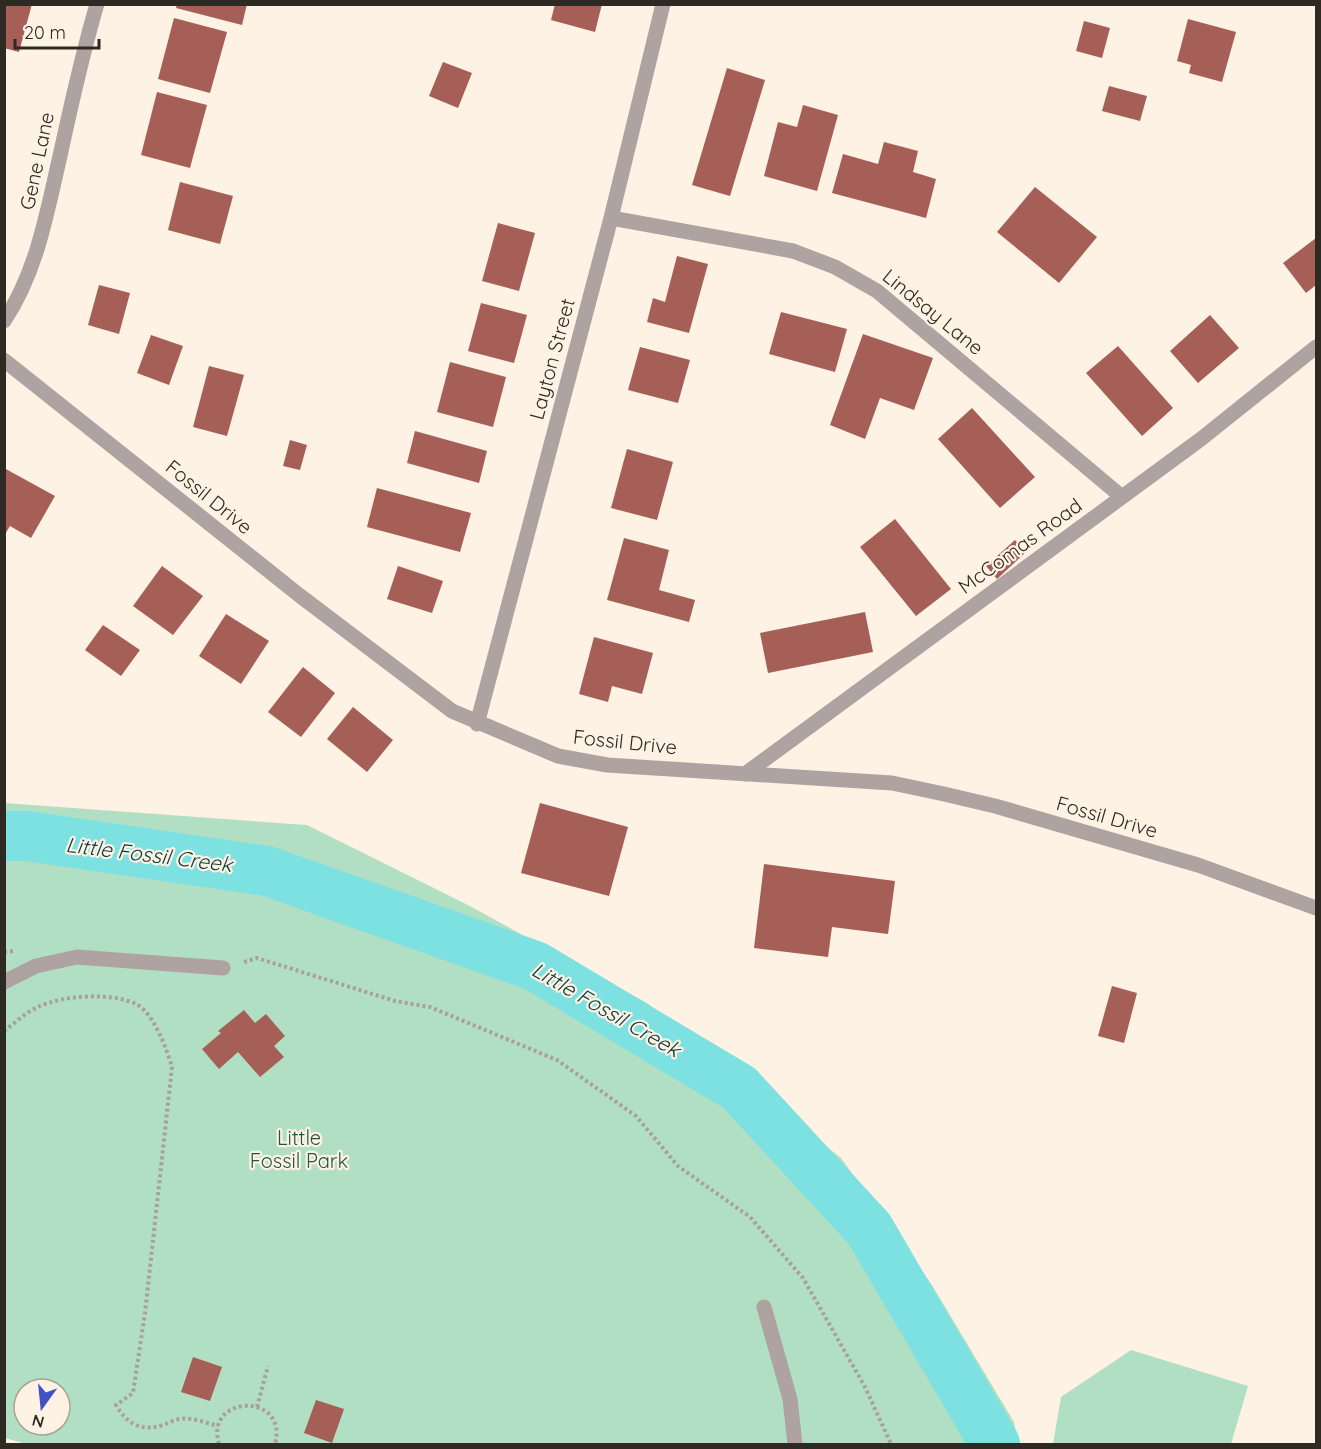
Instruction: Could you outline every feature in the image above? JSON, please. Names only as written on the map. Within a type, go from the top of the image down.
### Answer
[{"type":"street","name":"Gene Lane","points":[[4,321],[27,276],[42,234],[81,59],[97,4]]},
{"type":"street","name":"Layton Street","points":[[477,724],[611,218],[663,4]]},
{"type":"street","name":"Lindsay Lane","points":[[611,218],[793,251],[835,267],[877,291],[1122,497]]},
{"type":"street","name":"McComas Road","points":[[745,774],[1201,439],[1317,347]]},
{"type":"street","name":"Fossil Drive","points":[[4,360],[299,595],[452,711],[477,724],[558,756],[607,765],[892,783],[995,806],[1198,865],[1317,908]]},
{"type":"street","points":[[4,982],[36,966],[77,957],[223,968]]},
{"type":"street","points":[[764,1307],[790,1400],[795,1444]]},
{"type":"path","points":[[223,968],[257,958],[395,1001],[430,1007],[557,1060],[636,1116],[678,1166],[750,1217],[803,1278],[865,1387],[891,1444]]},
{"type":"path","points":[[4,1031],[37,1007],[66,997],[104,997],[138,1005],[148,1016],[166,1046],[172,1067],[145,1312],[133,1393],[116,1405],[123,1417],[142,1428],[153,1428],[181,1419],[195,1419],[218,1426]]},
{"type":"path","points":[[257,1407],[268,1366]]},
{"type":"path","points":[[219,1444],[218,1426],[226,1413],[241,1405],[264,1410],[274,1422],[277,1430],[275,1444]]},
{"type":"green space","name":"Little Fossil Park","points":[[4,803],[307,825],[468,905],[647,1003],[841,1158],[932,1285],[1014,1422],[1018,1444],[26,1444],[5,1438]]},
{"type":"green space","points":[[1131,1350],[1248,1386],[1231,1444],[1053,1444],[1061,1397]]},
{"type":"building","points":[[4,4],[32,4],[19,52],[4,48]]},
{"type":"building","points":[[177,4],[247,4],[242,25],[176,8]]},
{"type":"building","points":[[555,4],[602,4],[595,32],[551,20]]},
{"type":"building","points":[[174,18],[227,32],[210,93],[158,79]]},
{"type":"building","points":[[1188,19],[1236,32],[1222,82],[1189,73],[1191,65],[1177,61]]},
{"type":"building","points":[[1084,21],[1110,28],[1102,58],[1076,51]]},
{"type":"building","points":[[443,62],[472,73],[458,108],[429,96]]},
{"type":"building","points":[[727,68],[765,80],[730,196],[692,185]]},
{"type":"building","points":[[1109,86],[1147,96],[1140,121],[1102,111]]},
{"type":"building","points":[[157,92],[207,105],[190,168],[141,155]]},
{"type":"building","points":[[803,105],[838,115],[817,191],[764,176],[778,122],[797,127]]},
{"type":"building","points":[[884,142],[918,151],[913,172],[936,179],[926,218],[832,193],[843,154],[878,164]]},
{"type":"building","points":[[180,182],[233,196],[220,244],[168,230]]},
{"type":"building","points":[[1035,187],[1097,237],[1059,283],[997,232]]},
{"type":"building","points":[[498,223],[535,233],[519,291],[482,281]]},
{"type":"building","points":[[1316,238],[1316,285],[1306,293],[1283,263]]},
{"type":"building","points":[[677,256],[708,264],[689,333],[647,322],[653,298],[665,302]]},
{"type":"building","points":[[99,285],[130,293],[119,334],[88,325]]},
{"type":"building","points":[[481,303],[527,315],[514,363],[468,351]]},
{"type":"building","points":[[781,312],[847,329],[835,372],[769,354]]},
{"type":"building","points":[[1210,315],[1239,348],[1198,383],[1170,351]]},
{"type":"building","points":[[863,334],[933,358],[914,410],[880,398],[865,439],[830,425]]},
{"type":"building","points":[[151,335],[183,346],[169,385],[137,373]]},
{"type":"building","points":[[1118,346],[1173,408],[1142,436],[1086,373]]},
{"type":"building","points":[[640,347],[690,360],[678,403],[628,390]]},
{"type":"building","points":[[450,362],[506,377],[493,427],[437,412]]},
{"type":"building","points":[[209,366],[244,375],[227,436],[193,427]]},
{"type":"building","points":[[972,408],[1035,477],[1000,508],[938,439]]},
{"type":"building","points":[[415,431],[487,451],[479,483],[407,463]]},
{"type":"building","points":[[290,440],[307,445],[300,470],[283,466]]},
{"type":"building","points":[[627,449],[673,462],[657,520],[611,508]]},
{"type":"building","points":[[4,468],[55,496],[31,538],[10,526],[4,536]]},
{"type":"building","points":[[377,488],[471,513],[460,552],[367,527]]},
{"type":"building","points":[[895,519],[951,589],[916,616],[860,547]]},
{"type":"building","points":[[624,538],[669,550],[659,590],[695,600],[689,622],[607,600]]},
{"type":"building","points":[[1015,540],[1026,552],[997,579],[986,566]]},
{"type":"building","points":[[162,566],[203,596],[173,635],[133,606]]},
{"type":"building","points":[[398,566],[443,581],[432,613],[387,599]]},
{"type":"building","points":[[865,612],[873,652],[768,673],[760,633]]},
{"type":"building","points":[[226,614],[269,641],[241,684],[199,656]]},
{"type":"building","points":[[103,625],[140,650],[121,676],[85,650]]},
{"type":"building","points":[[594,637],[653,653],[642,694],[612,686],[608,702],[579,694]]},
{"type":"building","points":[[303,667],[335,693],[301,737],[268,712]]},
{"type":"building","points":[[353,707],[393,740],[367,772],[327,739]]},
{"type":"building","points":[[540,803],[628,827],[609,896],[521,873]]},
{"type":"building","points":[[764,864],[895,881],[888,934],[832,927],[828,957],[754,948]]},
{"type":"building","points":[[1112,986],[1137,993],[1124,1043],[1098,1036]]},
{"type":"building","points":[[244,1010],[255,1023],[266,1014],[285,1036],[274,1046],[284,1057],[260,1077],[238,1052],[219,1069],[202,1049],[221,1033],[218,1031]]},
{"type":"building","points":[[193,1357],[222,1367],[210,1401],[181,1392]]},
{"type":"building","points":[[316,1400],[344,1409],[332,1443],[304,1433]]},
{"type":"waterway","name":"Little Fossil Creek","points":[[4,836],[27,836],[267,871],[535,966],[739,1088],[869,1229],[995,1444]]}]
